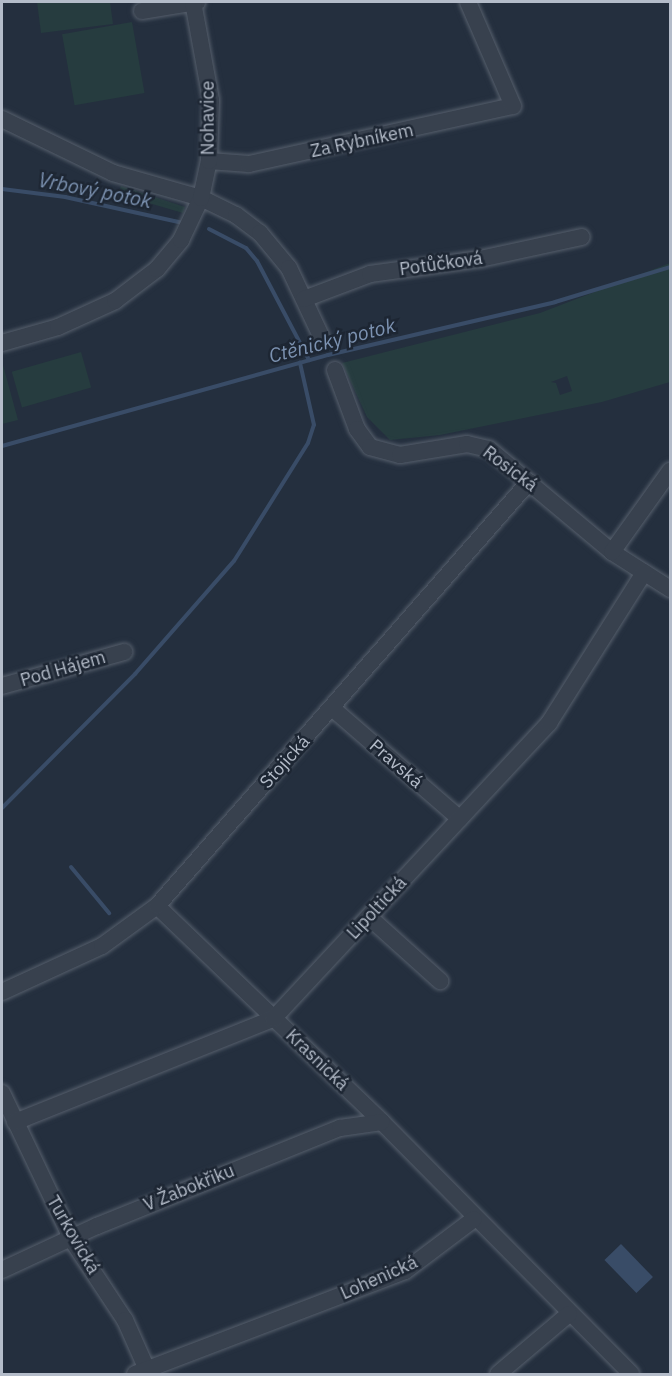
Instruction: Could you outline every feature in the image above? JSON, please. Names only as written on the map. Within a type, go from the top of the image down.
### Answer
[{"type":"street","points":[[142,11],[195,2]]},
{"type":"street","name":"Nohavice","points":[[2,343],[90,314],[136,288],[172,254],[201,198],[209,161],[211,100],[195,2]]},
{"type":"street","name":"Za Rybníkem","points":[[209,161],[249,164],[513,106],[468,2]]},
{"type":"street","points":[[2,119],[113,173],[201,198],[236,214],[260,233],[288,268],[321,336]]},
{"type":"street","name":"Potůčková","points":[[304,299],[370,274],[480,259],[582,237]]},
{"type":"street","name":"Rosická","points":[[335,370],[361,436],[378,451],[413,455],[451,446],[478,446],[489,449],[612,552],[670,589]]},
{"type":"street","points":[[612,552],[668,481]]},
{"type":"street","name":"Stojická","points":[[2,992],[102,946],[157,906],[529,482]]},
{"type":"street","name":"Lipoltická","points":[[15,1122],[273,1019],[549,723],[644,573]]},
{"type":"street","name":"Pod Hájem","points":[[2,686],[124,652]]},
{"type":"street","name":"Pravská","points":[[332,708],[460,819]]},
{"type":"street","name":"Krasnická","points":[[157,906],[382,1122],[474,1219]]},
{"type":"street","points":[[369,917],[440,981]]},
{"type":"street","name":"Turkovická","points":[[2,1093],[72,1240],[125,1320],[144,1373]]},
{"type":"street","name":"V Žabokřiku","points":[[2,1270],[72,1240],[97,1226],[340,1128],[382,1122]]},
{"type":"street","points":[[474,1219],[631,1374]]},
{"type":"street","name":"Lohenická","points":[[144,1373],[405,1271],[474,1219]]},
{"type":"street","points":[[498,1374],[569,1314]]},
{"type":"green space","points":[[37,2],[110,2],[113,24],[41,33]]},
{"type":"green space","points":[[132,22],[145,93],[75,105],[62,34]]},
{"type":"green space","points":[[121,186],[185,207],[183,213],[118,194]]},
{"type":"green space","points":[[670,263],[670,382],[602,402],[440,435],[390,440],[367,417],[342,363],[540,313]],"holes":[[[567,376],[572,391],[560,395],[556,383],[551,382]]]},
{"type":"green space","points":[[81,352],[91,388],[22,407],[12,372]]},
{"type":"green space","points":[[2,366],[18,420],[2,424]]},
{"type":"water","points":[[621,1244],[653,1277],[636,1293],[604,1260]]},
{"type":"waterway","name":"Vrbový potok","points":[[2,189],[65,197],[183,223]]},
{"type":"waterway","name":"Vrbový potok","points":[[209,229],[246,248],[257,261],[309,360]]},
{"type":"waterway","name":"Ctěnický potok","points":[[2,446],[328,355],[555,302],[670,267]]},
{"type":"waterway","points":[[2,808],[135,674],[234,561],[308,443],[314,425],[300,363]]},
{"type":"waterway","points":[[71,867],[109,913]]}]
